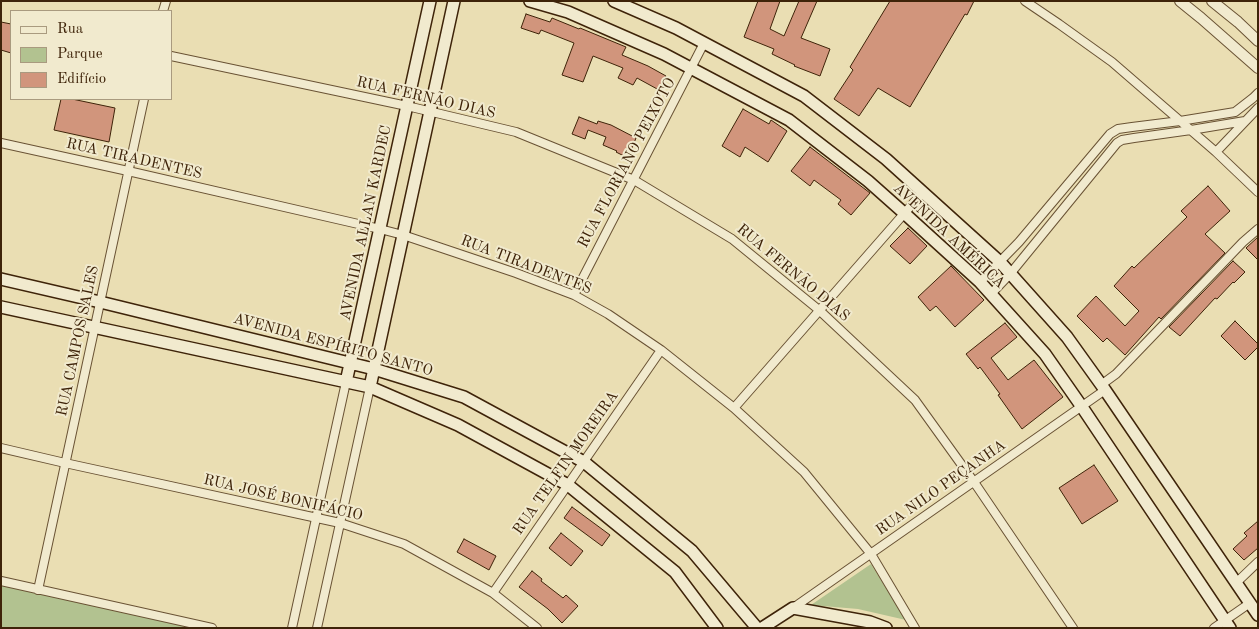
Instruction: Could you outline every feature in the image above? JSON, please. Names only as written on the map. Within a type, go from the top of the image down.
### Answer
[{"type":"main road","name":"AVENIDA ALLAN KARDEC","points":[[346,382],[430,1]]},
{"type":"main road","points":[[370,387],[454,1]]},
{"type":"main road","name":"AVENIDA AMÉRICA","points":[[530,1],[568,12],[664,54],[789,120],[868,181],[904,213],[980,282],[1044,354],[1082,406],[1228,624]]},
{"type":"main road","name":"AVENIDA AMÉRICA","points":[[614,1],[676,28],[804,96],[886,159],[1000,262],[1067,337],[1258,615]]},
{"type":"main road","name":"AVENIDA ESPÍRITO SANTO","points":[[1,280],[374,368],[464,397],[584,462],[692,551],[757,628]]},
{"type":"main road","name":"AVENIDA ESPÍRITO SANTO","points":[[1,308],[370,387],[458,425],[568,485],[675,572],[717,628]]},
{"type":"main road","points":[[762,628],[793,608],[870,622],[886,628]]},
{"type":"street","points":[[1025,1],[1112,62],[1216,152],[1258,192]]},
{"type":"street","points":[[1180,1],[1258,68]]},
{"type":"street","points":[[1212,1],[1258,41]]},
{"type":"street","name":"RUA FLORIANO PEIXOTO","points":[[574,295],[704,43]]},
{"type":"street","name":"RUA FERNÃO DIAS","points":[[172,56],[407,106],[516,132],[634,180],[732,239],[819,310],[915,400],[1074,628]]},
{"type":"street","points":[[980,282],[1019,242],[1110,134],[1118,129],[1132,126],[1180,121],[1235,112],[1258,93]]},
{"type":"street","name":"RUA CAMPOS SALES","points":[[38,590],[144,100]]},
{"type":"street","points":[[1216,152],[1258,108]]},
{"type":"street","points":[[990,294],[1010,274],[1117,143],[1122,140],[1245,121]]},
{"type":"street","name":"RUA TIRADENTES","points":[[1,143],[403,235],[516,273],[574,295],[608,314],[661,350],[734,408],[804,472],[871,554],[915,628]]},
{"type":"street","points":[[734,408],[923,192]]},
{"type":"street","name":"RUA NILO PEÇANHA","points":[[793,608],[1082,406],[1103,388],[1243,242],[1258,229]]},
{"type":"street","name":"RUA TELFIN MOREIRA","points":[[493,593],[661,350]]},
{"type":"street","name":"AVENIDA ALLAN KARDEC","points":[[292,628],[346,382]]},
{"type":"street","points":[[317,628],[370,387]]},
{"type":"street","name":"RUA JOSÉ BONIFÁCIO","points":[[1,448],[340,523],[404,544],[493,593],[537,628]]},
{"type":"street","points":[[1236,583],[1258,562]]},
{"type":"street","points":[[1,581],[212,628]]},
{"type":"street","points":[[1214,628],[1228,624],[1250,603]]},
{"type":"green space","points":[[871,564],[906,620],[858,609],[811,605]]},
{"type":"green space","points":[[1,585],[192,628],[1,628]]},
{"type":"building","points":[[758,1],[780,1],[770,29],[784,36],[799,1],[817,1],[801,38],[830,49],[820,76],[794,66],[772,54],[774,49],[744,37]]},
{"type":"building","points":[[890,1],[974,1],[910,107],[878,88],[859,116],[834,99],[853,70],[850,67]]},
{"type":"building","points":[[526,14],[550,22],[552,18],[626,47],[622,55],[666,76],[659,90],[637,78],[633,85],[618,78],[623,68],[593,56],[583,82],[562,75],[574,43],[541,30],[539,34],[521,28]]},
{"type":"building","points":[[1,22],[10,24],[10,53],[1,50]]},
{"type":"building","points":[[61,100],[77,100],[115,108],[109,142],[54,130]]},
{"type":"building","points":[[743,109],[769,124],[771,120],[787,131],[768,162],[745,147],[740,157],[722,146]]},
{"type":"building","points":[[579,117],[597,124],[598,121],[611,125],[636,138],[628,158],[603,145],[606,137],[588,130],[585,139],[572,134]]},
{"type":"building","points":[[810,147],[870,193],[851,215],[838,204],[841,200],[814,180],[810,186],[791,171]]},
{"type":"building","points":[[1208,186],[1230,211],[1205,234],[1225,253],[1161,319],[1159,317],[1125,355],[1107,338],[1103,342],[1077,316],[1096,296],[1125,326],[1139,311],[1114,286],[1132,266],[1134,268],[1187,217],[1181,211]]},
{"type":"building","points":[[908,228],[927,246],[910,264],[890,246]]},
{"type":"building","points":[[1258,237],[1258,260],[1246,248]]},
{"type":"building","points":[[1233,261],[1245,272],[1217,299],[1215,298],[1180,336],[1169,327]]},
{"type":"building","points":[[951,266],[984,300],[955,327],[936,306],[930,311],[918,297]]},
{"type":"building","points":[[1235,321],[1258,344],[1258,347],[1245,360],[1221,336]]},
{"type":"building","points":[[1005,323],[1017,337],[991,358],[1008,380],[1034,360],[1063,397],[1022,429],[980,367],[978,369],[966,354]]},
{"type":"building","points":[[1094,465],[1118,501],[1082,524],[1059,488]]},
{"type":"building","points":[[572,507],[610,535],[602,546],[564,518]]},
{"type":"building","points":[[1258,521],[1258,548],[1244,560],[1233,549],[1247,536],[1244,533]]},
{"type":"building","points":[[561,533],[583,551],[571,566],[549,548]]},
{"type":"building","points":[[464,539],[496,556],[489,570],[457,552]]},
{"type":"building","points":[[532,571],[542,579],[541,581],[563,598],[566,595],[578,606],[562,623],[548,609],[519,587]]}]
